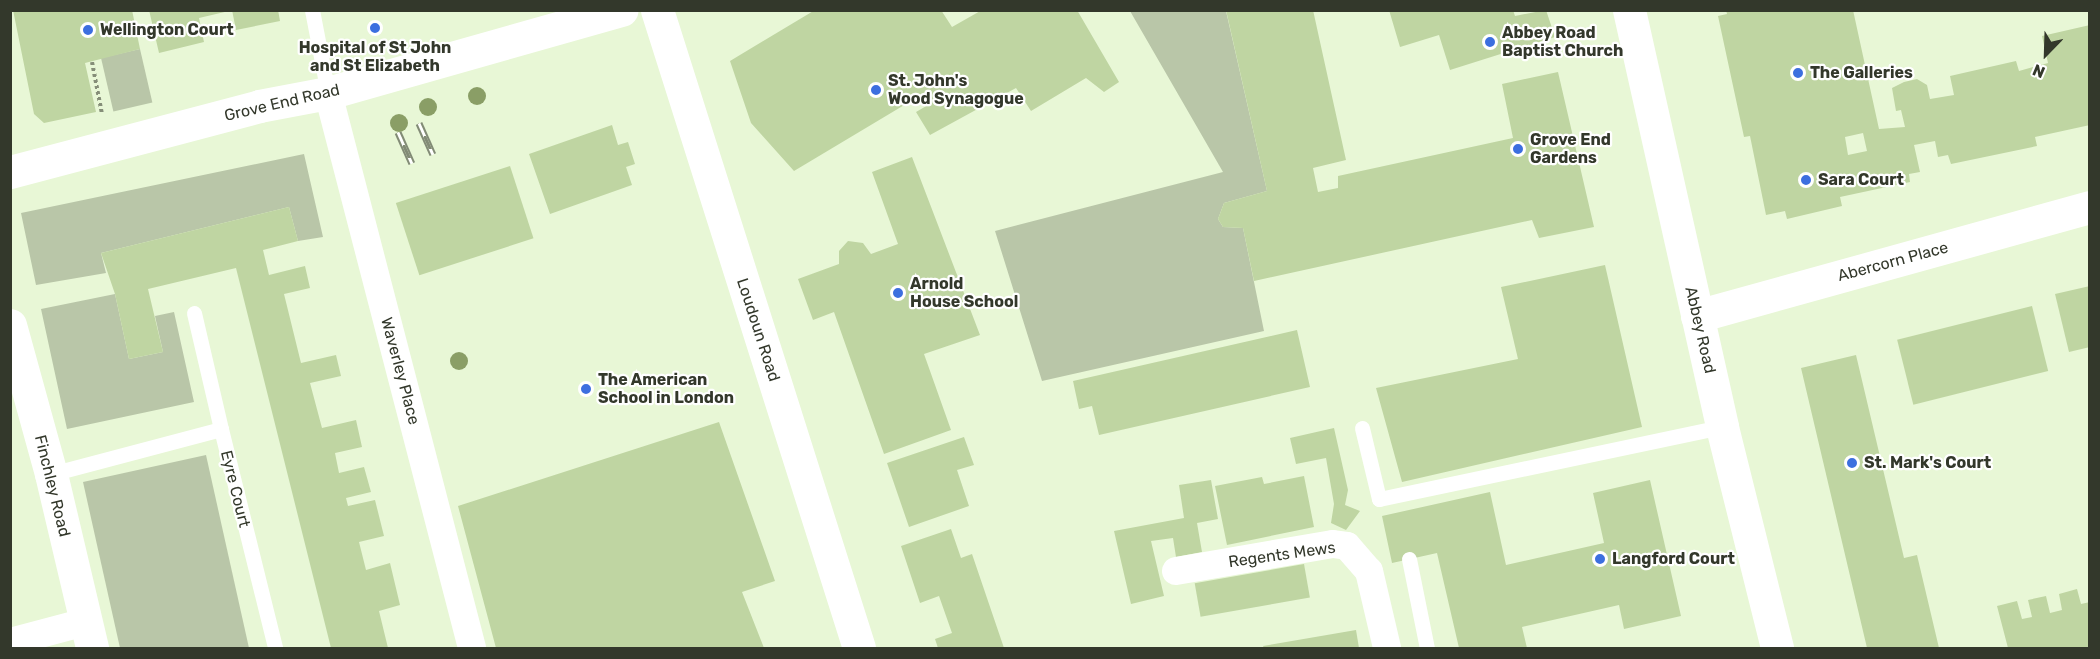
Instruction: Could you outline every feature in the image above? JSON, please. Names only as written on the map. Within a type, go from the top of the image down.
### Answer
[{"type":"main road","name":"Grove End Road","points":[[10,172],[259,106],[328,93],[621,10]]},
{"type":"main road","name":"Loudoun Road","points":[[657,10],[859,648]]},
{"type":"main road","name":"Abbey Road","points":[[1629,10],[1722,427],[1777,648]]},
{"type":"main road","name":"Abercorn Place","points":[[1697,315],[2090,207]]},
{"type":"main road","name":"Finchley Road","points":[[10,325],[51,474],[88,635]]},
{"type":"street","name":"Waverley Place","points":[[328,93],[472,648]]},
{"type":"street","name":"Regents Mews","points":[[1176,571],[1333,544],[1347,546],[1369,571],[1387,648]]},
{"type":"street","points":[[10,642],[88,635]]},
{"type":"lane","points":[[312,10],[328,93]]},
{"type":"lane","points":[[194,313],[220,429]]},
{"type":"lane","points":[[1362,428],[1379,499],[1722,427]]},
{"type":"lane","name":"Eyre Court","points":[[51,474],[220,429],[274,648]]},
{"type":"lane","points":[[1409,559],[1427,648]]},
{"type":"path","points":[[92,62],[109,147]]},
{"type":"green space","points":[[1130,11],[1226,11],[1267,191],[1224,203],[1218,219],[1223,227],[1243,228],[1264,331],[1042,381],[995,231],[1223,172]]},
{"type":"green space","points":[[140,49],[152,103],[113,112],[101,58]]},
{"type":"green space","points":[[304,154],[323,237],[298,241],[289,207],[101,253],[106,273],[36,285],[21,213]]},
{"type":"green space","points":[[115,294],[129,359],[163,352],[155,316],[174,312],[194,402],[67,429],[41,309]]},
{"type":"green space","points":[[206,455],[249,648],[120,648],[83,482]]},
{"type":"building","points":[[13,10],[132,10],[140,49],[85,63],[96,112],[44,123],[34,114]]},
{"type":"building","points":[[149,10],[229,11],[199,18],[204,42],[159,53]]},
{"type":"building","points":[[232,10],[278,10],[280,21],[236,30]]},
{"type":"building","name":"St. John's Wood Synagogue","points":[[815,10],[941,10],[952,27],[982,10],[1077,10],[1119,82],[1104,92],[1086,78],[1031,111],[1016,88],[930,135],[916,112],[928,105],[921,95],[794,171],[751,123],[730,61]]},
{"type":"building","name":"Grove End Gardens","points":[[1226,10],[1313,10],[1346,160],[1313,168],[1318,192],[1338,188],[1338,176],[1513,138],[1502,84],[1558,72],[1594,227],[1539,238],[1532,220],[1254,281],[1243,228],[1223,227],[1218,219],[1224,203],[1267,191]]},
{"type":"building","name":"Abbey Road Baptist Church","points":[[1389,10],[1513,10],[1515,16],[1546,10],[1555,37],[1450,70],[1439,35],[1400,47]]},
{"type":"building","points":[[1726,10],[1853,10],[1879,129],[1905,127],[1901,110],[1896,111],[1892,88],[1904,82],[1917,79],[1927,85],[1930,99],[1954,95],[1950,76],[2016,61],[2019,71],[2048,63],[2042,36],[2090,25],[2090,125],[2035,137],[2037,146],[1951,164],[1948,155],[1938,157],[1935,141],[1914,145],[1920,172],[1909,174],[1910,182],[1840,197],[1842,206],[1787,219],[1785,211],[1766,215],[1750,136],[1744,137],[1718,16],[1727,14]],"holes":[[[1863,133],[1867,151],[1848,155],[1845,137]]]},
{"type":"building","points":[[612,125],[618,145],[628,142],[635,164],[626,167],[632,185],[550,214],[529,154]]},
{"type":"building","points":[[912,157],[980,335],[924,354],[951,430],[884,454],[834,312],[813,320],[798,279],[839,264],[839,251],[848,241],[863,243],[871,254],[898,244],[872,172]]},
{"type":"building","points":[[510,166],[533,238],[419,275],[396,203]]},
{"type":"building","points":[[289,207],[298,241],[263,250],[269,275],[305,266],[310,288],[284,294],[301,363],[336,355],[341,376],[310,383],[322,428],[356,420],[362,447],[335,453],[339,473],[364,467],[371,492],[346,498],[348,506],[375,500],[384,536],[359,542],[366,570],[390,563],[400,605],[379,611],[388,648],[331,648],[236,268],[148,289],[163,352],[129,359],[115,294],[101,253]]},
{"type":"building","points":[[1605,265],[1642,427],[1402,482],[1376,388],[1518,359],[1501,287]]},
{"type":"building","points":[[2090,286],[2090,347],[2069,352],[2055,294]]},
{"type":"building","points":[[2032,306],[2048,371],[1913,405],[1897,340]]},
{"type":"building","points":[[1297,330],[1310,387],[1099,435],[1092,406],[1079,409],[1073,381]]},
{"type":"building","name":"St. Mark's Court","points":[[1856,355],[1904,558],[1917,555],[1939,648],[1867,648],[1801,368]]},
{"type":"building","points":[[719,422],[775,581],[742,592],[764,648],[496,648],[458,506]]},
{"type":"building","points":[[1334,428],[1348,490],[1345,505],[1360,511],[1346,530],[1331,523],[1334,504],[1326,458],[1296,464],[1290,438]]},
{"type":"building","points":[[964,437],[974,465],[957,470],[969,506],[909,527],[887,463]]},
{"type":"building","points":[[1304,476],[1314,527],[1227,545],[1215,486],[1262,477],[1264,484]]},
{"type":"building","points":[[1211,480],[1218,519],[1197,523],[1202,552],[1176,557],[1173,538],[1151,541],[1164,596],[1131,604],[1114,531],[1184,518],[1179,485]]},
{"type":"building","name":"Langford Court","points":[[1650,480],[1681,616],[1624,629],[1619,605],[1522,627],[1527,648],[1459,648],[1437,553],[1392,563],[1382,516],[1490,492],[1506,565],[1604,543],[1593,493]]},
{"type":"building","points":[[951,529],[961,558],[972,554],[1004,648],[938,648],[935,639],[952,633],[939,596],[920,603],[901,546]]},
{"type":"building","points":[[1304,564],[1310,597],[1201,617],[1195,583]]},
{"type":"building","points":[[2077,589],[2081,604],[2090,602],[2090,648],[2008,648],[1997,606],[2017,601],[2022,619],[2032,617],[2028,600],[2046,596],[2050,613],[2062,610],[2059,594]]},
{"type":"building","points":[[1356,630],[1359,648],[1264,648],[1263,646]]},
{"type":"railway","points":[[419,123],[433,154]]},
{"type":"railway","points":[[398,132],[412,163]]},
{"type":"place","name":"Hospital of St John and St Elizabeth","points":[[375,28]]},
{"type":"place","name":"Wellington Court","points":[[88,30]]},
{"type":"place","name":"Abbey Road Baptist Church","points":[[1490,42]]},
{"type":"place","name":"The Galleries","points":[[1798,73]]},
{"type":"place","name":"St. John's Wood Synagogue","points":[[876,90]]},
{"type":"place","name":"Grove End Gardens","points":[[1518,149]]},
{"type":"place","name":"Sara Court","points":[[1806,180]]},
{"type":"place","name":"Arnold House School","points":[[898,293]]},
{"type":"place","name":"The American School in London","points":[[586,389]]},
{"type":"place","name":"St. Mark's Court","points":[[1852,463]]},
{"type":"place","name":"Langford Court","points":[[1600,559]]}]
